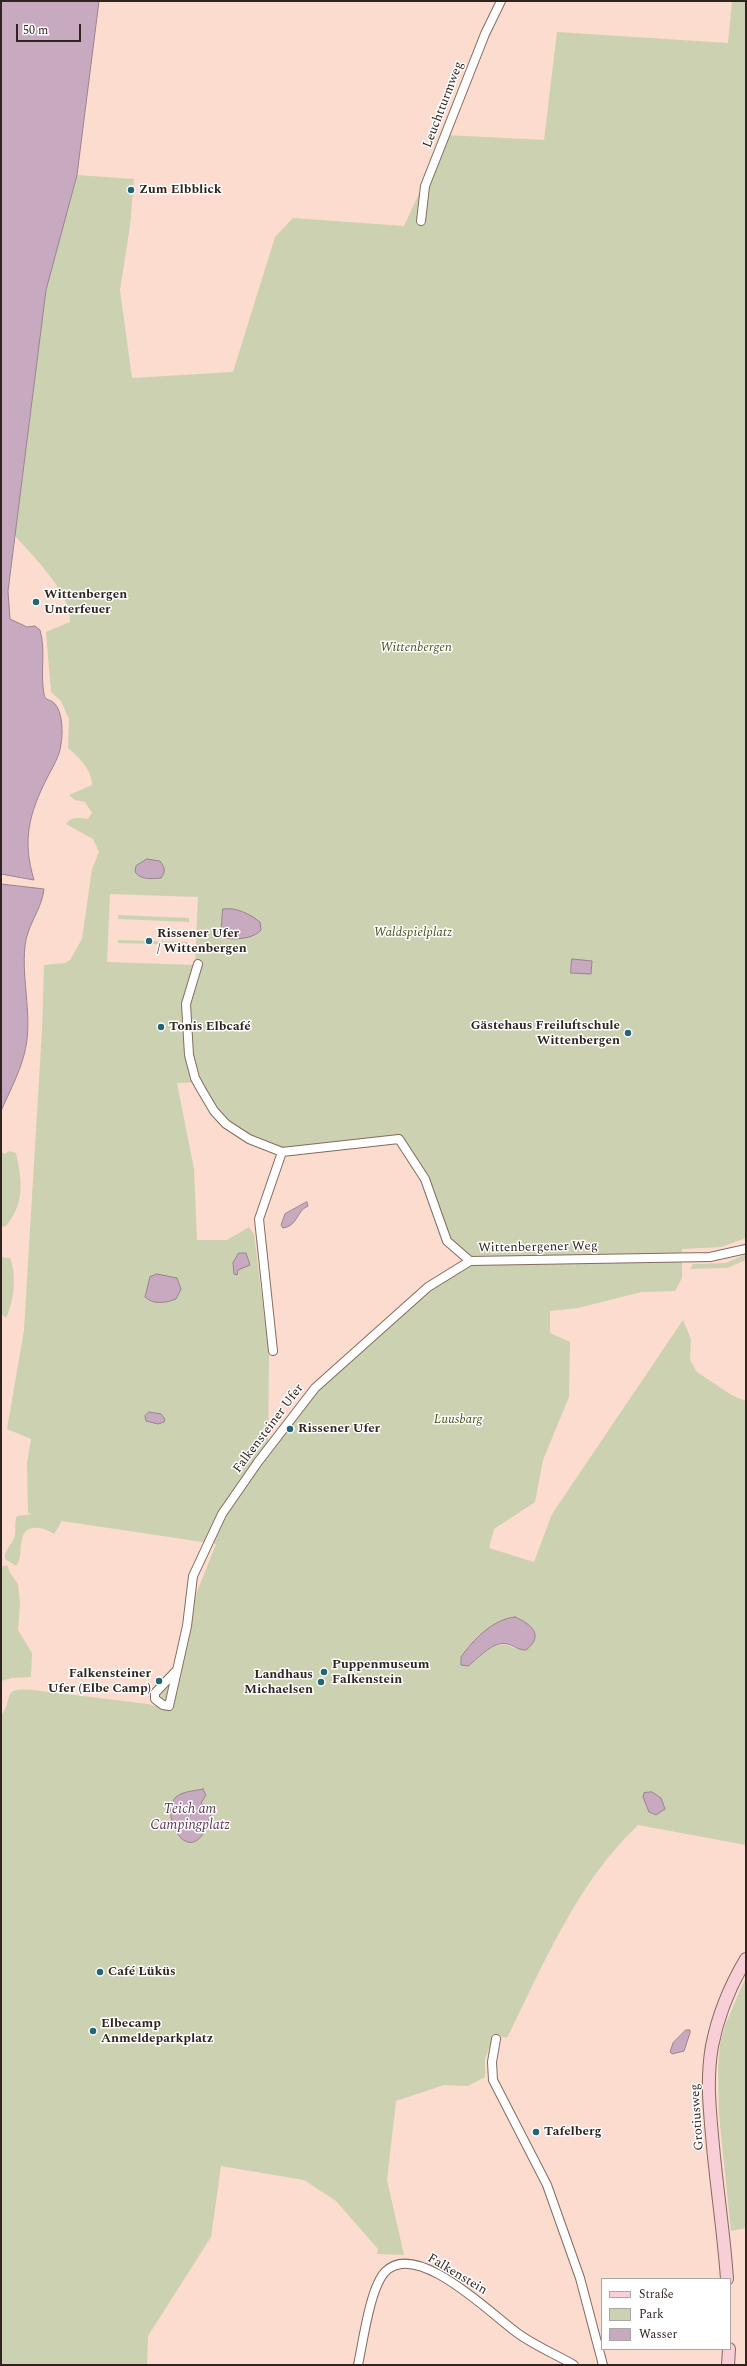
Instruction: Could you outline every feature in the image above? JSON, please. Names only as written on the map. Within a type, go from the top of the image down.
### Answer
[{"type":"street","name":"Leuchtturmweg","points":[[420,221],[425,186],[485,34],[501,1]]},
{"type":"street","points":[[198,964],[187,994],[185,1014],[187,1046],[195,1078],[214,1111],[232,1130],[249,1139],[282,1152],[259,1219],[273,1351]]},
{"type":"street","name":"Wittenbergener Weg","points":[[282,1152],[399,1139],[425,1179],[447,1241],[470,1261],[710,1257],[746,1249]]},
{"type":"street","name":"Falkensteiner Ufer","points":[[176,1671],[187,1626],[194,1576],[222,1514],[258,1462],[315,1388],[428,1287],[470,1261]]},
{"type":"street","name":"Grotiusweg","points":[[727,2278],[710,2116],[709,2080],[712,2046],[720,2017],[732,1986],[746,1959]]},
{"type":"street","points":[[496,2039],[492,2062],[493,2080],[548,2185],[580,2278],[603,2365]]},
{"type":"street","name":"Falkenstein","points":[[358,2365],[377,2284],[391,2267],[406,2263],[421,2266],[464,2291],[516,2332],[574,2365]]},
{"type":"street","points":[[728,2365],[729,2350]]},
{"type":"green space","name":"Wittenbergen","points":[[732,1],[746,1],[746,1238],[721,1247],[682,1249],[682,1278],[675,1291],[641,1292],[578,1308],[550,1311],[550,1333],[570,1342],[569,1397],[543,1460],[535,1502],[494,1529],[489,1548],[534,1562],[552,1514],[683,1320],[691,1339],[690,1360],[697,1372],[733,1396],[746,1401],[746,1845],[638,1825],[616,1848],[597,1872],[580,1898],[549,1953],[507,2038],[494,2034],[485,2059],[485,2077],[468,2086],[444,2085],[396,2101],[387,2180],[404,2255],[377,2254],[378,2249],[336,2201],[304,2180],[221,2166],[211,2237],[148,2336],[147,2365],[1,2365],[1,1716],[10,1694],[16,1690],[23,1689],[148,1704],[163,1708],[165,1700],[161,1699],[158,1694],[170,1683],[193,1602],[216,1544],[62,1521],[54,1534],[47,1530],[38,1528],[27,1530],[22,1539],[19,1562],[16,1566],[5,1559],[7,1549],[15,1535],[15,1523],[17,1516],[33,1514],[28,1513],[27,1463],[31,1439],[7,1429],[24,1330],[42,1030],[44,965],[65,963],[70,960],[82,939],[92,869],[99,852],[93,839],[66,824],[68,821],[73,819],[88,819],[92,813],[85,802],[75,800],[69,795],[92,785],[91,779],[90,774],[84,764],[68,748],[69,719],[61,701],[51,692],[46,632],[70,622],[69,611],[65,600],[50,576],[15,536],[46,290],[77,175],[134,179],[130,226],[120,290],[132,378],[233,372],[275,237],[293,218],[404,226],[446,135],[544,140],[557,32],[728,43]],"holes":[[[110,894],[198,897],[195,965],[107,962]],[[200,1082],[217,1112],[244,1135],[280,1149],[397,1137],[410,1148],[428,1178],[448,1240],[473,1258],[428,1290],[311,1393],[268,1452],[269,1354],[254,1234],[249,1227],[227,1240],[197,1240],[194,1169],[177,1083]],[[507,1619],[516,1649],[502,1645],[490,1648],[468,1666],[467,1648],[480,1635]],[[203,1790],[206,1795],[201,1803],[210,1810],[211,1814],[204,1833],[180,1838],[174,1829],[172,1818],[173,1807],[176,1797],[188,1791]]]},
{"type":"green space","points":[[118,915],[189,918],[189,922],[118,919]]},
{"type":"green space","points":[[118,940],[188,942],[188,945],[118,943]]},
{"type":"green space","points":[[9,1151],[16,1153],[20,1173],[20,1191],[19,1200],[12,1217],[6,1226],[1,1227],[1,1152],[5,1154]]},
{"type":"green space","points":[[746,1254],[746,1260],[727,1268],[690,1269],[693,1264],[726,1263]]},
{"type":"green space","points":[[1,1257],[10,1258],[14,1280],[13,1296],[6,1318],[1,1313]]},
{"type":"green space","points":[[7,1565],[10,1573],[18,1584],[20,1604],[18,1630],[32,1653],[31,1677],[12,1678],[1,1681],[1,1569],[3,1566]]},
{"type":"green space","points":[[746,1977],[746,2228],[731,2231],[719,2115],[718,2070],[720,2044],[725,2025]]},
{"type":"water","points":[[1,1],[99,1],[77,175],[46,290],[8,591],[10,619],[27,627],[35,626],[40,630],[43,646],[44,694],[45,698],[57,707],[62,723],[62,740],[59,753],[41,791],[29,828],[28,852],[34,880],[1,874]]},
{"type":"water","points":[[147,859],[160,861],[164,870],[161,878],[150,879],[137,875],[135,872],[136,866]]},
{"type":"water","points":[[1,884],[44,889],[43,896],[26,938],[25,946],[24,959],[28,1014],[27,1042],[14,1083],[1,1111]]},
{"type":"water","points":[[223,909],[238,910],[252,916],[260,922],[261,930],[258,933],[248,937],[231,939],[221,937]]},
{"type":"water","points":[[572,959],[592,961],[591,974],[571,973]]},
{"type":"water","points":[[307,1202],[308,1206],[301,1211],[292,1224],[283,1228],[281,1225],[285,1214]]},
{"type":"water","points":[[239,1253],[246,1253],[250,1265],[238,1270],[237,1275],[234,1274],[233,1263]]},
{"type":"water","points":[[157,1274],[177,1278],[181,1289],[176,1299],[168,1302],[156,1302],[148,1300],[145,1297],[150,1277]]},
{"type":"water","points":[[149,1412],[161,1414],[165,1419],[164,1422],[158,1424],[146,1421],[145,1416]]},
{"type":"water","points":[[515,1617],[526,1623],[534,1630],[535,1640],[532,1645],[526,1650],[523,1650],[502,1643],[486,1650],[468,1666],[461,1665],[461,1657],[484,1631],[499,1622]]},
{"type":"water","name":"Teich am Campingplatz","points":[[203,1789],[206,1795],[201,1803],[211,1814],[203,1834],[196,1841],[189,1842],[182,1839],[176,1832],[171,1813],[172,1804],[179,1795],[186,1792]]},
{"type":"water","points":[[652,1792],[661,1798],[665,1809],[656,1815],[649,1812],[643,1797],[644,1793]]},
{"type":"water","points":[[686,2030],[690,2030],[690,2033],[684,2051],[672,2054],[670,2052],[673,2043]]},
{"type":"place","name":"Zum Elbblick","points":[[131,190]]},
{"type":"place","name":"Wittenbergen Unterfeuer","points":[[36,602]]},
{"type":"place","name":"Rissener Ufer / Wittenbergen","points":[[149,941]]},
{"type":"place","name":"Tonis Elbcafé","points":[[161,1027]]},
{"type":"place","name":"Gästehaus Freiluftschule Wittenbergen","points":[[628,1033]]},
{"type":"place","name":"Rissener Ufer","points":[[290,1429]]},
{"type":"place","name":"Puppenmuseum Falkenstein","points":[[324,1672]]},
{"type":"place","name":"Falkensteiner Ufer (Elbe Camp)","points":[[159,1681]]},
{"type":"place","name":"Landhaus Michaelsen","points":[[321,1682]]},
{"type":"place","name":"Café Lüküs","points":[[100,1972]]},
{"type":"place","name":"Elbecamp Anmeldeparkplatz","points":[[93,2031]]},
{"type":"place","name":"Tafelberg","points":[[536,2132]]},
{"type":"park label","name":"Waldspielplatz","points":[[413,933]]},
{"type":"park label","name":"Luusbarg","points":[[458,1420]]}]
